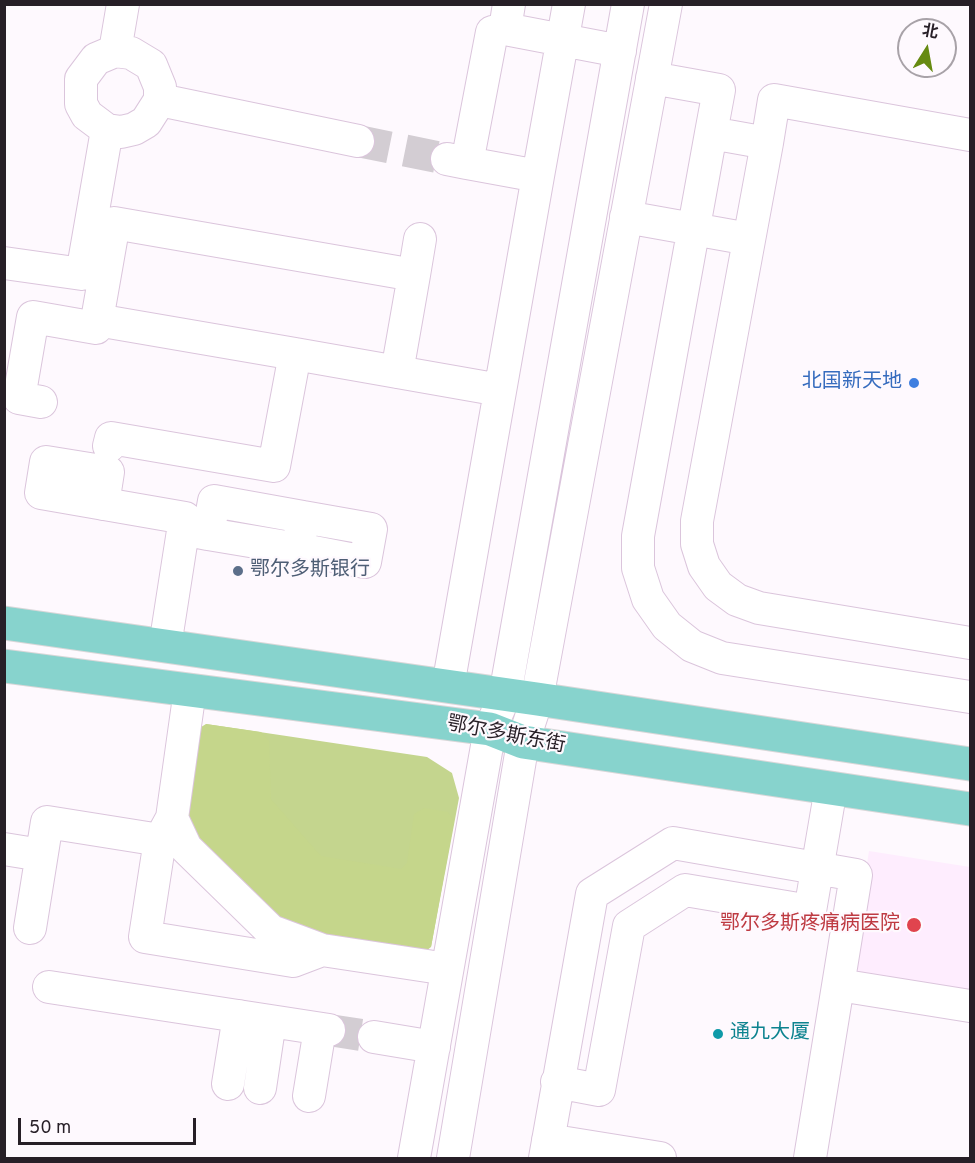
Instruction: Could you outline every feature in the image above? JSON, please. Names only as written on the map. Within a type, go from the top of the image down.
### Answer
[{"type":"main road","name":"鄂尔多斯东街","points":[[4,624],[505,694],[970,765]]},
{"type":"main road","name":"鄂尔多斯东街","points":[[4,666],[490,729],[523,742],[970,809]]},
{"type":"street","points":[[116,51],[123,4]]},
{"type":"street","points":[[448,686],[569,4]]},
{"type":"street","points":[[414,1158],[490,729],[505,694],[628,4]]},
{"type":"street","points":[[453,1158],[523,742],[537,699],[666,4]]},
{"type":"street","points":[[538,176],[457,161],[492,32],[507,17],[562,40],[620,51]]},
{"type":"street","points":[[116,51],[131,53],[151,65],[160,87],[160,100],[146,122],[134,129],[121,132],[107,130],[87,115],[80,92],[87,68],[96,59],[116,51]]},
{"type":"street","points":[[652,78],[719,90],[638,536],[638,568],[648,599],[666,626],[692,646],[722,657],[970,697]]},
{"type":"street","points":[[160,100],[358,141]]},
{"type":"street","points":[[970,135],[774,100],[697,521],[697,544],[704,566],[718,586],[737,600],[759,608],[970,643]]},
{"type":"street","points":[[4,263],[82,274],[107,130]]},
{"type":"street","points":[[711,133],[767,143]]},
{"type":"street","points":[[626,218],[748,239]]},
{"type":"street","points":[[41,402],[19,398],[33,317],[96,328],[114,223],[414,275]]},
{"type":"street","points":[[397,372],[420,239]]},
{"type":"street","points":[[97,320],[500,390]]},
{"type":"street","points":[[109,446],[111,438],[274,466],[295,354]]},
{"type":"street","points":[[103,504],[185,518],[195,532],[365,562],[371,529],[214,501],[195,532],[165,646]]},
{"type":"street","points":[[298,549],[303,517]]},
{"type":"street","points":[[190,690],[145,937],[293,961],[322,950]]},
{"type":"street","points":[[557,1082],[599,1090],[629,926],[685,890],[810,911],[831,788]]},
{"type":"street","points":[[30,928],[47,822],[166,829],[271,931],[322,950],[447,969]]},
{"type":"street","points":[[660,1158],[546,1149],[592,894],[673,843],[856,875],[810,1158]]},
{"type":"street","points":[[4,849],[41,855]]},
{"type":"street","points":[[838,985],[970,1006]]},
{"type":"street","points":[[49,987],[325,1030],[309,1096]]},
{"type":"street","points":[[228,1084],[239,1016]]},
{"type":"street","points":[[260,1088],[270,1021]]},
{"type":"street","points":[[374,1037],[434,1047]]},
{"type":"shaded area","name":"鄂尔多斯疼痛病医院","points":[[869,851],[970,867],[970,1001],[849,983]]},
{"type":"green space","points":[[206,724],[427,757],[452,773],[459,798],[431,947],[182,811]]},
{"type":"green space","points":[[206,724],[261,732],[269,741],[271,799],[321,856],[401,869],[407,863],[414,814],[424,808],[448,812],[454,821],[431,947],[421,955],[282,927],[194,845],[182,811],[193,732]]},
{"type":"tunnel","points":[[358,141],[447,159]]},
{"type":"tunnel","points":[[329,1030],[374,1037]]},
{"type":"place","name":"北国新天地","points":[[914,383]]},
{"type":"place","name":"鄂尔多斯银行","points":[[238,571]]},
{"type":"place","name":"鄂尔多斯疼痛病医院","points":[[914,925]]},
{"type":"place","name":"通九大厦","points":[[718,1034]]}]
